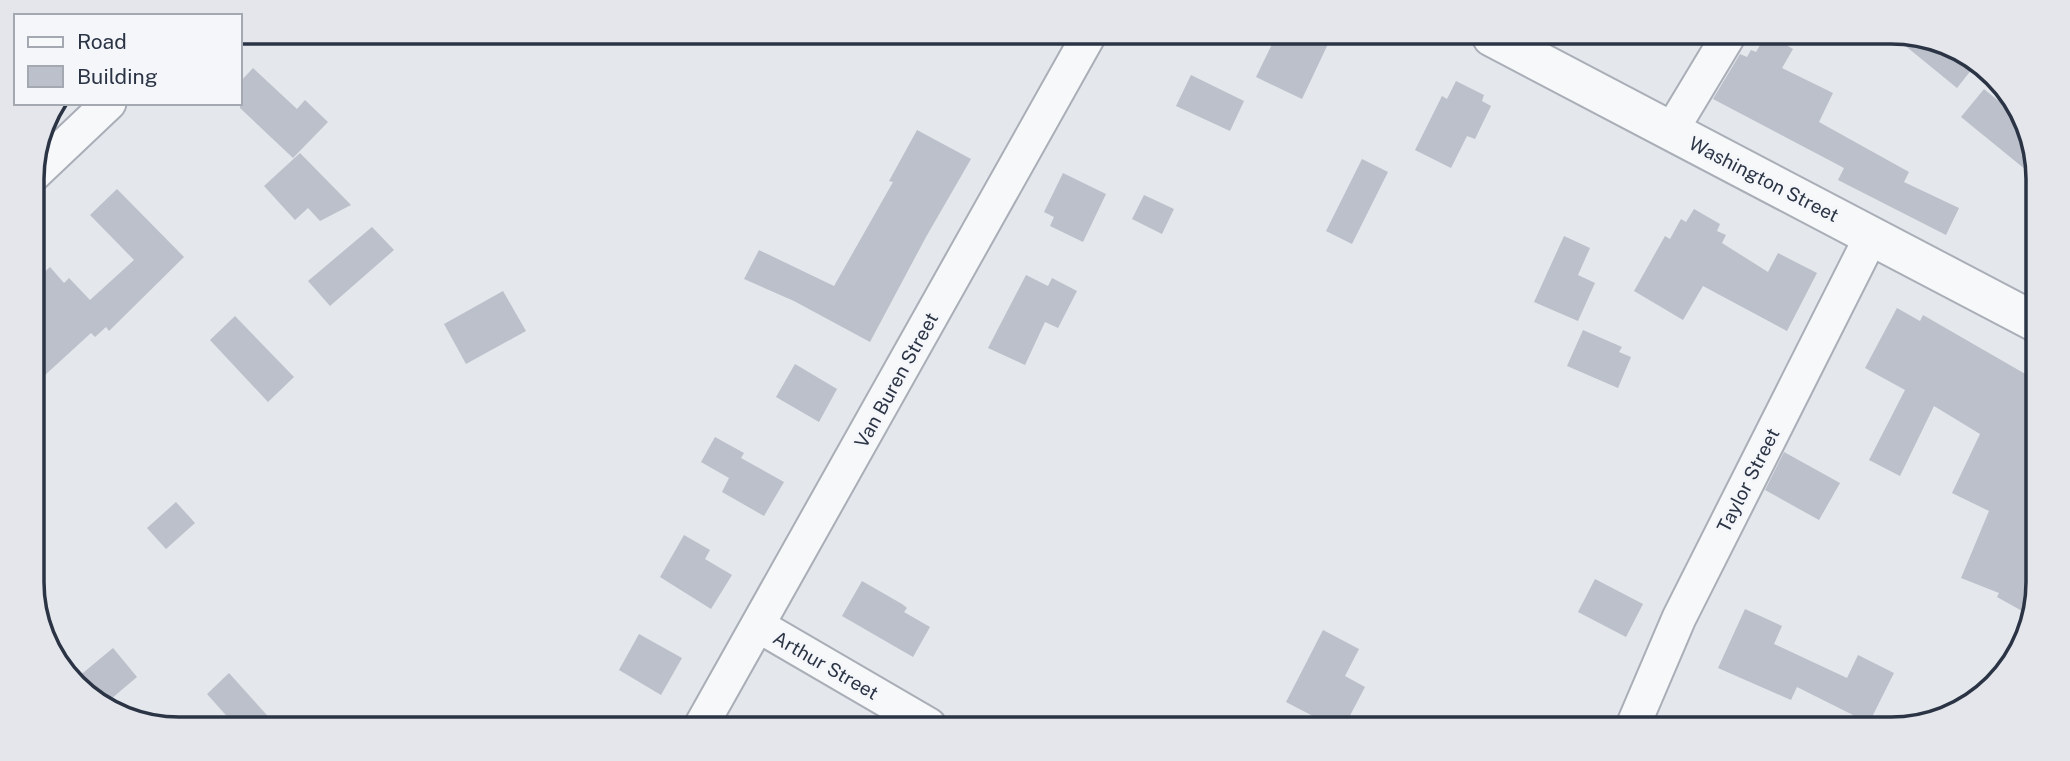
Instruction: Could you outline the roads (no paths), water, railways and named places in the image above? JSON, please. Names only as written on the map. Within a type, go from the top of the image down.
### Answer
[{"type":"street","name":"Van Buren Street","points":[[706,717],[1085,44]]},
{"type":"street","name":"Washington Street","points":[[1505,44],[2026,317]]},
{"type":"street","points":[[1671,131],[1723,44]]},
{"type":"street","points":[[45,164],[107,105]]},
{"type":"street","name":"Taylor Street","points":[[1637,717],[1679,618],[1872,235]]},
{"type":"street","name":"Arthur Street","points":[[759,626],[915,717]]}]
